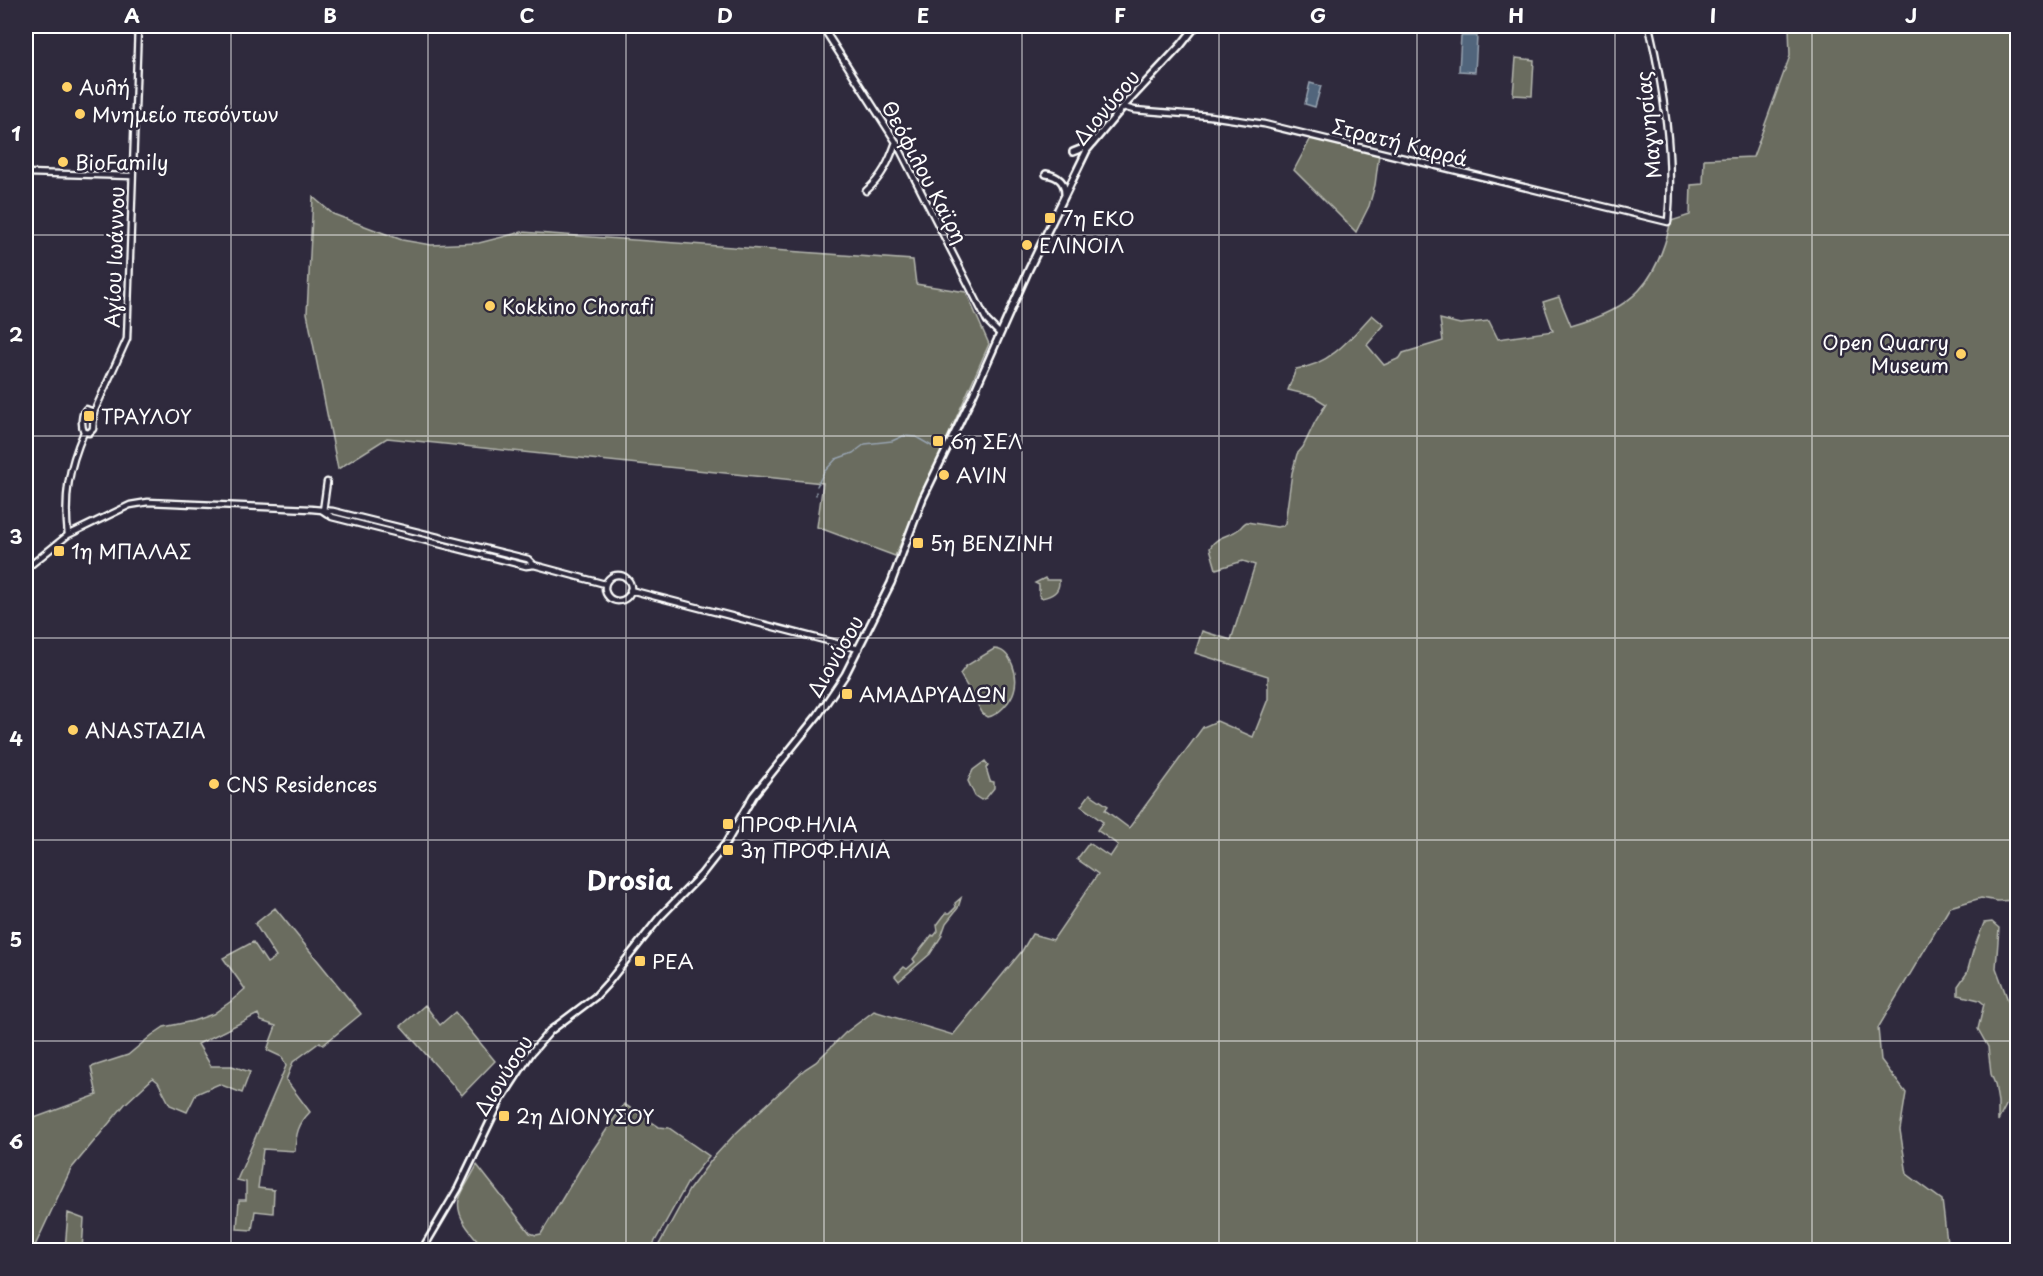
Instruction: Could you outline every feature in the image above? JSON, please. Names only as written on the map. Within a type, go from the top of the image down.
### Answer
[{"type":"main road","name":"Διονύσου","points":[[422,1251],[458,1190],[500,1101],[531,1053],[550,1031],[595,997],[616,975],[660,917],[716,857],[753,796],[818,715],[839,684],[859,650],[898,569],[923,498],[1089,145],[1196,26]]},
{"type":"main road","points":[[1073,152],[1089,145]]},
{"type":"main road","points":[[1046,174],[1061,180],[1065,187],[1065,194]]},
{"type":"street","name":"Αγίου Ιωάννου","points":[[94,412],[127,339],[138,26]]},
{"type":"street","name":"Θεόφιλου Καϊρη","points":[[822,26],[896,142],[987,321],[999,333]]},
{"type":"street","name":"Μαγνησίας","points":[[1648,26],[1658,67],[1668,130],[1671,185],[1668,222]]},
{"type":"street","name":"Στρατή Καρρά","points":[[1122,107],[1259,123],[1668,222]]},
{"type":"street","points":[[866,191],[879,180],[889,163],[896,142]]},
{"type":"street","points":[[26,173],[132,176]]},
{"type":"street","points":[[68,535],[66,489],[76,450],[84,432],[82,429],[84,412],[89,409],[94,412],[93,431],[84,432]]},
{"type":"street","points":[[323,511],[327,482]]},
{"type":"street","points":[[26,566],[32,564],[68,535],[130,505],[148,502],[323,511],[332,517],[605,584]]},
{"type":"street","points":[[614,575],[623,576],[629,582],[630,590],[624,599],[613,600],[605,591],[605,584],[614,575]]},
{"type":"street","points":[[630,590],[859,650]]},
{"type":"green space","points":[[1789,26],[2017,26],[2017,900],[1997,901],[1981,898],[1950,907],[1878,1028],[1881,1060],[1906,1093],[1900,1130],[1907,1174],[1942,1200],[1948,1250],[656,1250],[689,1190],[713,1158],[734,1135],[845,1033],[874,1011],[953,1035],[1022,951],[1032,934],[1053,940],[1098,874],[1077,859],[1089,843],[1110,857],[1118,845],[1097,830],[1103,822],[1081,806],[1090,794],[1108,806],[1105,810],[1129,828],[1203,727],[1217,721],[1253,737],[1268,699],[1268,676],[1195,653],[1202,631],[1231,640],[1255,565],[1243,561],[1216,569],[1210,548],[1220,538],[1235,532],[1247,522],[1277,527],[1285,523],[1297,454],[1326,404],[1313,396],[1288,390],[1296,369],[1308,367],[1338,350],[1372,315],[1384,325],[1367,345],[1384,365],[1400,358],[1403,353],[1443,341],[1440,319],[1460,324],[1489,321],[1498,339],[1553,331],[1543,302],[1559,297],[1571,326],[1611,311],[1626,301],[1639,290],[1658,261],[1671,221],[1690,215],[1691,185],[1703,184],[1704,159],[1753,157],[1790,56]]},
{"type":"green space","points":[[1516,58],[1534,60],[1532,96],[1513,95]]},
{"type":"green space","points":[[1311,138],[1379,154],[1375,185],[1369,206],[1356,232],[1294,170]]},
{"type":"green space","points":[[313,197],[333,214],[402,240],[431,245],[479,243],[522,232],[913,260],[916,284],[966,292],[989,344],[895,556],[817,527],[823,483],[387,438],[338,469],[307,313]]},
{"type":"green space","points":[[1045,578],[1046,580],[1059,580],[1059,584],[1054,593],[1041,598],[1039,585],[1035,583]]},
{"type":"green space","points":[[994,649],[1005,653],[1009,658],[1014,671],[1015,685],[1007,703],[996,714],[988,717],[983,714],[960,674],[966,666]]},
{"type":"green space","points":[[985,761],[988,765],[986,768],[990,781],[994,782],[994,788],[986,798],[981,800],[975,796],[968,781],[973,770]]},
{"type":"green space","points":[[961,898],[958,908],[946,923],[941,937],[930,954],[899,981],[895,976],[904,967],[907,969],[915,962],[913,959],[932,935],[934,936],[938,931],[937,925],[946,913],[950,913],[956,907],[955,903]]},
{"type":"green space","points":[[275,908],[361,1014],[323,1045],[320,1042],[293,1062],[286,1080],[310,1112],[298,1130],[295,1151],[263,1149],[258,1188],[274,1190],[273,1213],[255,1211],[252,1230],[237,1229],[239,1200],[246,1200],[246,1182],[237,1180],[286,1066],[282,1057],[267,1050],[276,1026],[261,1021],[258,1014],[198,1044],[211,1066],[232,1066],[250,1072],[242,1093],[219,1084],[196,1094],[187,1112],[170,1105],[158,1082],[153,1078],[125,1104],[71,1169],[33,1250],[26,1250],[26,1121],[97,1095],[91,1067],[128,1055],[164,1027],[213,1014],[230,1002],[245,989],[223,958],[253,942],[267,963],[276,957],[255,924]]},
{"type":"green space","points":[[1992,922],[1999,928],[1996,968],[2009,1003],[2014,1006],[2018,1003],[2017,1084],[1998,1121],[1998,1102],[1991,1074],[1988,1047],[1978,1029],[1984,1004],[1979,1000],[1958,995],[1958,986],[1967,973],[1984,923]]},
{"type":"green space","points":[[425,1005],[440,1025],[455,1012],[495,1061],[462,1095],[401,1026]]},
{"type":"green space","points":[[624,1104],[659,1127],[669,1128],[709,1156],[688,1182],[650,1250],[486,1250],[467,1228],[459,1207],[460,1196],[477,1165],[530,1233],[541,1234],[582,1166]]},
{"type":"green space","points":[[68,1213],[84,1219],[82,1250],[65,1250]]},
{"type":"water","points":[[1461,36],[1477,36],[1475,72],[1459,71]]},
{"type":"water","points":[[1310,83],[1321,86],[1315,107],[1305,104]]},
{"type":"waterway","points":[[817,486],[824,472],[836,459],[853,453],[865,444],[892,441],[903,436],[916,437],[935,448],[942,448]]},
{"type":"place","name":"Αυλή","points":[[67,87]]},
{"type":"place","name":"Μνημείο πεσόντων","points":[[80,114]]},
{"type":"place","name":"BioFamily","points":[[63,162]]},
{"type":"place","name":"7η ΕΚΟ","points":[[1050,218]]},
{"type":"place","name":"ΕΛΙΝΟΙΛ","points":[[1027,245]]},
{"type":"place","name":"Kokkino Chorafi","points":[[490,306]]},
{"type":"place","name":"Open Quarry Museum","points":[[1961,354]]},
{"type":"place","name":"ΤΡΑΥΛΟΥ","points":[[89,416]]},
{"type":"place","name":"6η ΣΕΛ","points":[[938,441]]},
{"type":"place","name":"AVIN","points":[[944,475]]},
{"type":"place","name":"5η ΒΕΝΖΙΝΗ","points":[[918,543]]},
{"type":"place","name":"1η ΜΠΑΛΑΣ","points":[[59,551]]},
{"type":"place","name":"ΑΜΑΔΡΥΑΔΩΝ","points":[[847,694]]},
{"type":"place","name":"ANASTAZIA","points":[[73,730]]},
{"type":"place","name":"CNS Residences","points":[[214,784]]},
{"type":"place","name":"ΠΡΟΦ.ΗΛΙΑ","points":[[728,824]]},
{"type":"place","name":"3η ΠΡΟΦ.ΗΛΙΑ","points":[[728,850]]},
{"type":"place","name":"ΡΕΑ","points":[[640,961]]},
{"type":"place","name":"2η ΔΙΟΝΥΣΟΥ","points":[[504,1116]]},
{"type":"district","name":"Drosia","points":[[630,879]]}]
